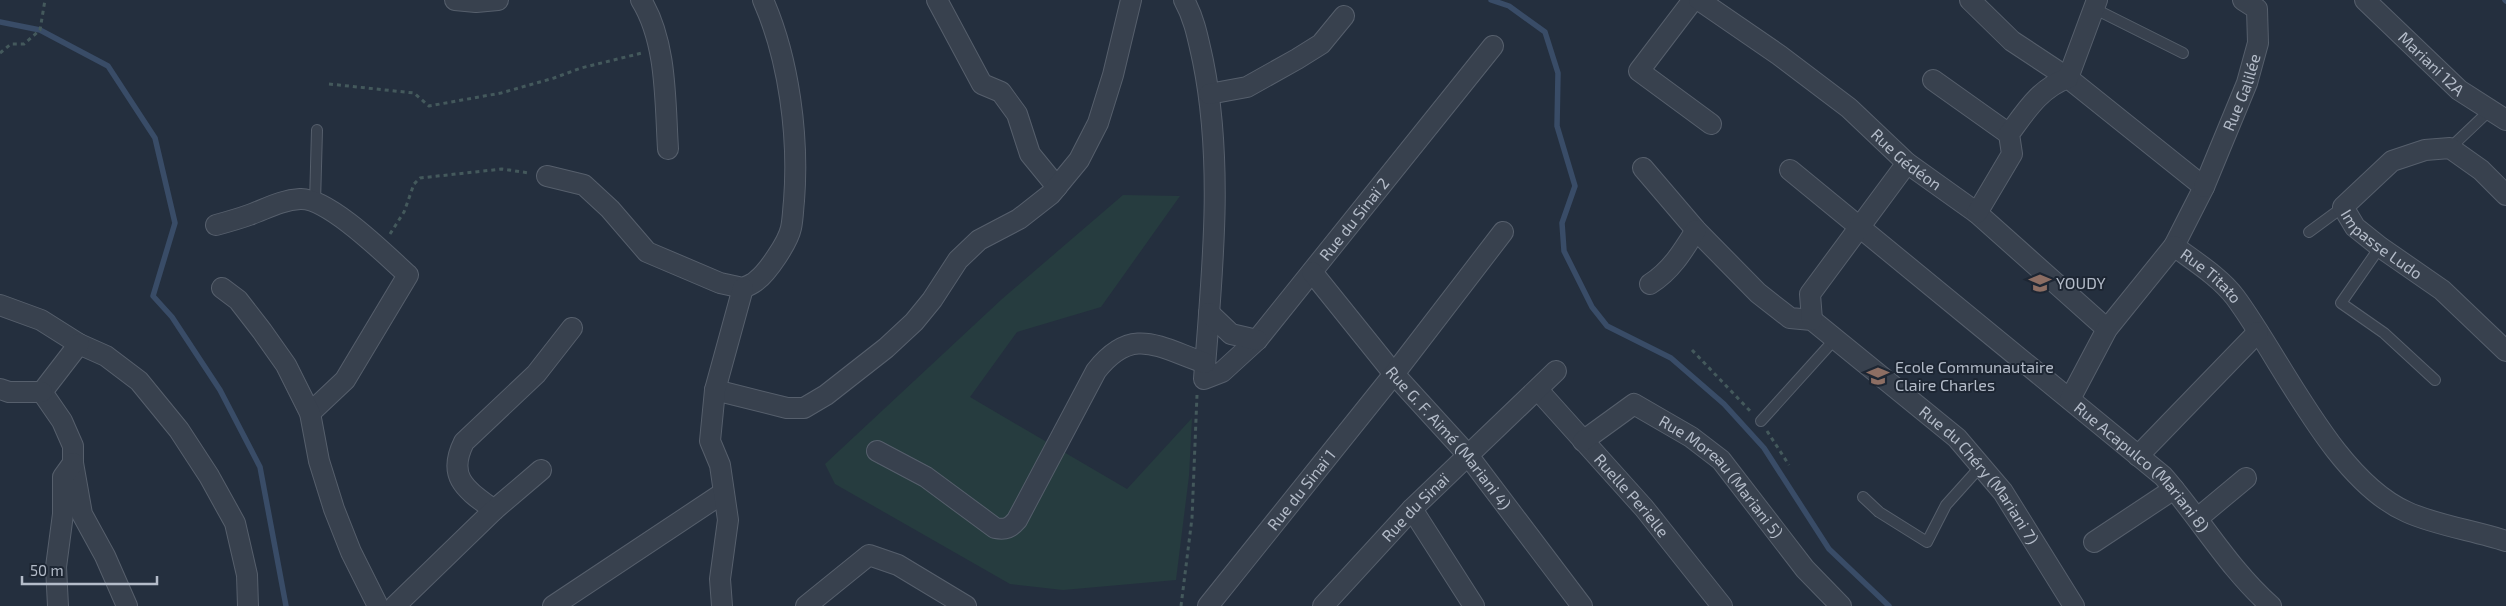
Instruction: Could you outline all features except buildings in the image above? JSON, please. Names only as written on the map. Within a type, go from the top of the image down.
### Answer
[{"type":"street","points":[[455,0],[498,0]]},
{"type":"street","points":[[641,0],[660,49],[668,149]]},
{"type":"street","points":[[547,176],[584,185],[610,209],[647,252],[720,283],[743,288],[756,281],[774,261],[791,228],[795,184],[794,142],[786,77],[779,41],[763,0]]},
{"type":"street","points":[[937,0],[982,84],[1001,92],[1017,114],[1030,154],[1057,187]]},
{"type":"street","points":[[715,390],[787,408],[804,408],[826,395],[886,348],[914,322],[932,300],[958,260],[980,240],[1019,219],[1057,187],[1079,160],[1098,123],[1113,75],[1131,0]]},
{"type":"street","points":[[878,451],[926,477],[995,528],[1003,530],[1010,528],[1017,520],[1096,372],[1118,348],[1133,343],[1150,344],[1204,371],[1210,312],[1215,191],[1209,94],[1194,17],[1184,0]]},
{"type":"street","points":[[1693,0],[1639,71],[1711,124]]},
{"type":"street","name":"Rue Gédéon","points":[[1699,0],[1779,55],[1849,108],[1907,163],[1977,213],[2107,329]]},
{"type":"street","points":[[1970,0],[2012,40],[2068,78],[2204,187]]},
{"type":"street","name":"Rue Galilée","points":[[2204,187],[2247,83],[2258,43],[2257,9],[2243,0]]},
{"type":"street","name":"Mariani 12A","points":[[2364,0],[2460,90],[2498,115]]},
{"type":"street","points":[[1977,213],[2012,154],[2009,134],[2028,109],[2051,84],[2068,78],[2096,4]]},
{"type":"street","points":[[1209,94],[1248,87],[1320,44],[1344,16]]},
{"type":"street","name":"Rue du Sinaï 2","points":[[1204,371],[1222,372],[1257,340],[1493,46]]},
{"type":"street","points":[[1933,80],[2009,134]]},
{"type":"street","points":[[2450,148],[2481,170],[2506,195]]},
{"type":"street","name":"Impasse Ludo","points":[[2450,148],[2424,150],[2392,161],[2342,208],[2355,227],[2380,247],[2442,290],[2506,351]]},
{"type":"street","points":[[1643,168],[1696,230],[1758,293],[1790,318],[1812,320],[1810,294],[1907,163]]},
{"type":"street","name":"Rue Acapulco (Mariani 8)","points":[[1790,170],[1858,228],[2138,456],[2174,489],[2198,518],[2219,550],[2252,589],[2270,606]]},
{"type":"street","name":"Rue Titato","points":[[2204,187],[2174,246],[2234,296],[2329,440],[2362,480],[2407,512],[2505,538]]},
{"type":"street","points":[[216,225],[250,215],[278,202],[302,198],[329,208],[408,276],[345,380],[310,413]]},
{"type":"street","points":[[1650,284],[1664,275],[1696,230]]},
{"type":"street","name":"Rue du Sinaï 1","points":[[1208,606],[1394,374],[1504,232]]},
{"type":"street","points":[[2070,400],[2107,329],[2174,246]]},
{"type":"street","name":"Rue G. F. Aimé (Mariani 4)","points":[[1312,272],[1394,374],[1467,454],[1582,606]]},
{"type":"street","points":[[222,288],[238,300],[286,365],[310,413],[319,461],[334,509],[351,552],[378,606]]},
{"type":"street","points":[[722,606],[720,579],[728,520],[720,465],[710,441],[715,390],[743,288]]},
{"type":"street","points":[[0,305],[41,320],[79,344],[106,356],[139,381],[179,430],[209,476],[234,523],[247,575],[248,606]]},
{"type":"street","points":[[1210,312],[1231,334],[1257,340]]},
{"type":"street","name":"Rue du Chéry (Mariani 7)","points":[[1812,320],[1957,438],[2003,492],[2074,606]]},
{"type":"street","points":[[494,510],[466,489],[458,475],[458,456],[464,442],[536,374],[572,328]]},
{"type":"street","points":[[2138,456],[2258,332]]},
{"type":"street","points":[[42,392],[79,344]]},
{"type":"street","name":"Rue du Sinaï","points":[[1323,606],[1412,509],[1467,454],[1538,390],[1556,371]]},
{"type":"street","points":[[0,389],[8,392],[42,392]]},
{"type":"street","name":"Ruelle Perielle","points":[[1538,390],[1644,508],[1722,606]]},
{"type":"street","points":[[42,392],[62,421],[74,446],[73,463],[82,514],[105,556],[127,606]]},
{"type":"street","name":"Rue Moreau (Mariani 5)","points":[[1583,441],[1634,404],[1691,437],[1721,460],[1805,569],[1840,606]]},
{"type":"street","points":[[58,606],[56,567],[63,514],[64,477],[73,463]]},
{"type":"street","points":[[395,606],[494,510],[541,470]]},
{"type":"street","points":[[2198,518],[2246,478]]},
{"type":"street","points":[[2094,542],[2174,489]]},
{"type":"street","points":[[554,606],[723,493]]},
{"type":"street","points":[[1412,509],[1474,606]]},
{"type":"street","points":[[806,606],[869,556],[898,565],[935,598],[966,606]]},
{"type":"lane","points":[[2096,4],[2183,53]]},
{"type":"lane","points":[[2450,148],[2498,115]]},
{"type":"lane","points":[[315,203],[317,130]]},
{"type":"lane","points":[[2309,232],[2342,208]]},
{"type":"lane","points":[[2380,247],[2341,303],[2384,333],[2435,380]]},
{"type":"lane","points":[[1761,421],[1834,339]]},
{"type":"lane","points":[[1863,497],[1879,512],[1927,542],[1946,505],[1981,466]]},
{"type":"path","points":[[0,52],[11,44],[24,44],[40,30],[46,0]]},
{"type":"path","points":[[329,84],[414,93],[429,106],[502,93],[581,68],[660,49]]},
{"type":"path","points":[[380,250],[404,212],[414,184],[420,178],[502,169],[547,176]]},
{"type":"path","points":[[1692,350],[1761,421],[1789,465]]},
{"type":"path","points":[[1181,606],[1192,518],[1197,386],[1204,371]]},
{"type":"green space","points":[[1123,195],[1180,196],[1101,307],[1017,332],[970,397],[1127,489],[1192,418],[1189,476],[1176,580],[1063,590],[1010,584],[835,484],[825,464],[1002,299]]},
{"type":"waterway","points":[[1491,0],[1509,6],[1545,32],[1558,73],[1557,126],[1575,186],[1562,223],[1564,251],[1592,307],[1607,326],[1671,358],[1724,404],[1764,448],[1829,549],[1889,606]]},
{"type":"waterway","points":[[0,22],[40,30],[108,66],[155,138],[175,223],[153,296],[172,317],[220,390],[260,467],[286,606]]},
{"type":"place","name":"YOUDY","points":[[2040,283]]},
{"type":"place","name":"Ecole Communautaire Claire Charles","points":[[1878,376]]}]
